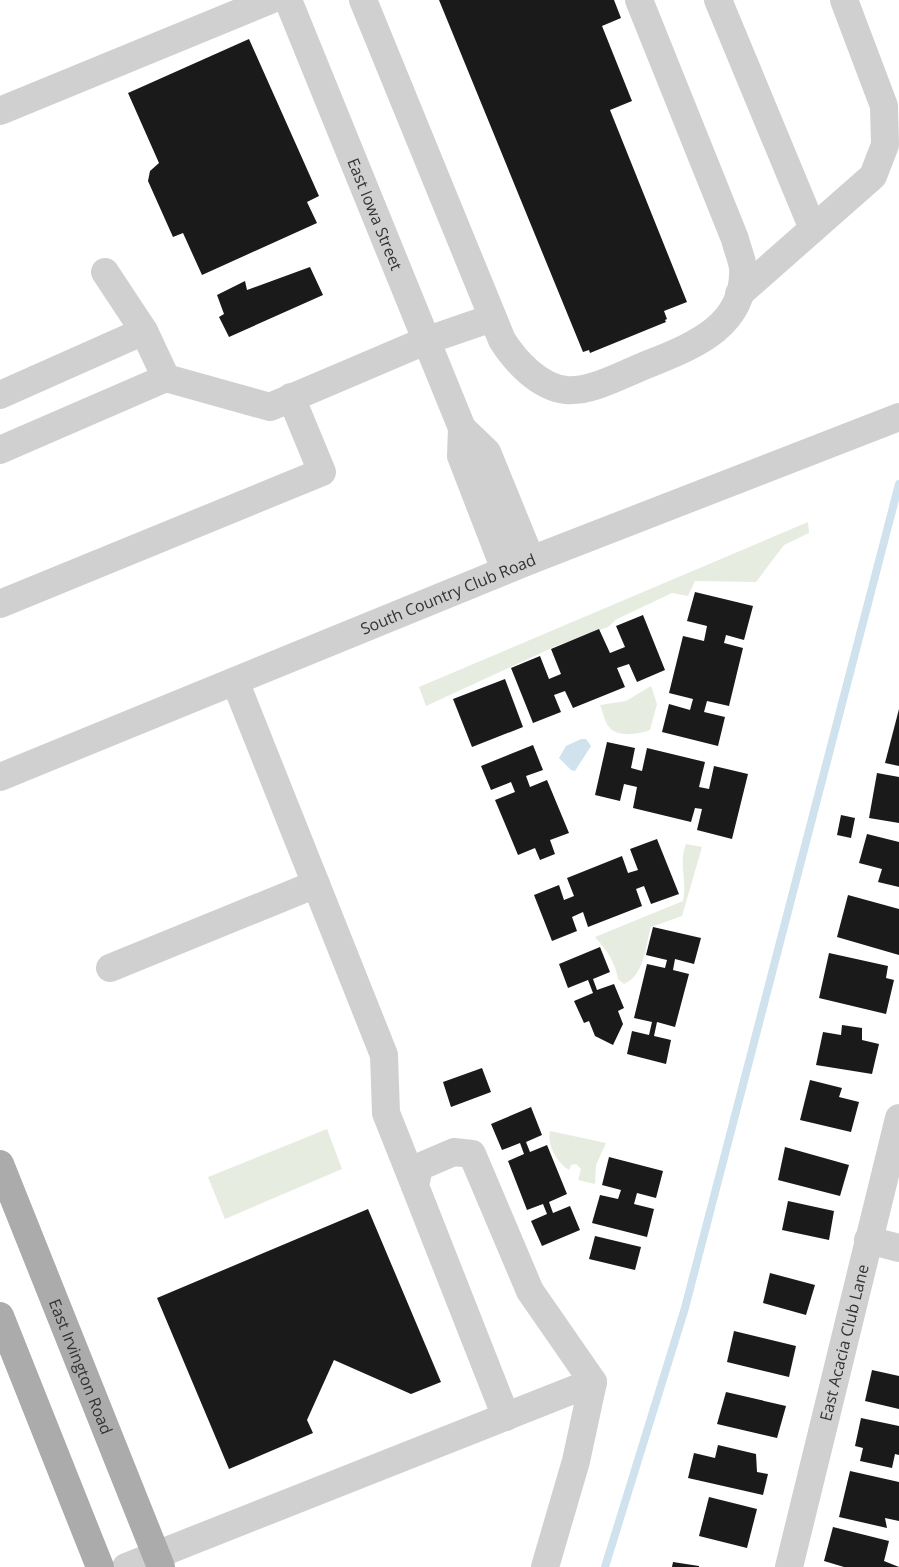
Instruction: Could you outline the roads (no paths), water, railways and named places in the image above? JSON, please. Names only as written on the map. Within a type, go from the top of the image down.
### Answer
[{"type":"main road","name":"East Irvington Road","points":[[0,1164],[159,1561]]},
{"type":"main road","points":[[0,1316],[100,1567]]},
{"type":"street","points":[[0,111],[270,0]]},
{"type":"street","name":"East Iowa Street","points":[[288,0],[425,341],[462,428],[487,452],[532,560]]},
{"type":"street","points":[[363,0],[492,318],[512,356],[526,370],[546,383],[565,390],[577,390],[630,372],[693,346],[716,332],[729,316],[739,294],[743,268],[735,239],[639,0]]},
{"type":"street","points":[[718,0],[813,229]]},
{"type":"street","points":[[739,294],[873,176],[885,145],[884,106],[844,0]]},
{"type":"street","points":[[105,272],[144,331],[166,378]]},
{"type":"street","points":[[0,450],[166,378],[270,407],[425,341],[492,318]]},
{"type":"street","points":[[0,395],[144,331]]},
{"type":"street","points":[[0,604],[322,472],[291,398]]},
{"type":"street","name":"South Country Club Road","points":[[0,777],[505,570],[899,417]]},
{"type":"street","name":"East Iowa Street","points":[[462,428],[461,456],[505,570]]},
{"type":"street","points":[[235,680],[384,1055],[386,1113],[506,1417]]},
{"type":"street","points":[[110,968],[316,884]]},
{"type":"street","name":"East Acacia Club Lane","points":[[789,1567],[899,1118]]},
{"type":"street","points":[[415,1186],[419,1167],[454,1152],[472,1154],[530,1291],[592,1382],[576,1461],[546,1567]]},
{"type":"street","points":[[868,1240],[899,1248]]},
{"type":"street","points":[[126,1567],[159,1561],[592,1382]]},
{"type":"water","points":[[581,739],[586,739],[591,746],[575,771],[571,770],[559,758],[566,746]]},
{"type":"waterway","points":[[605,1567],[685,1308],[899,484]]}]
